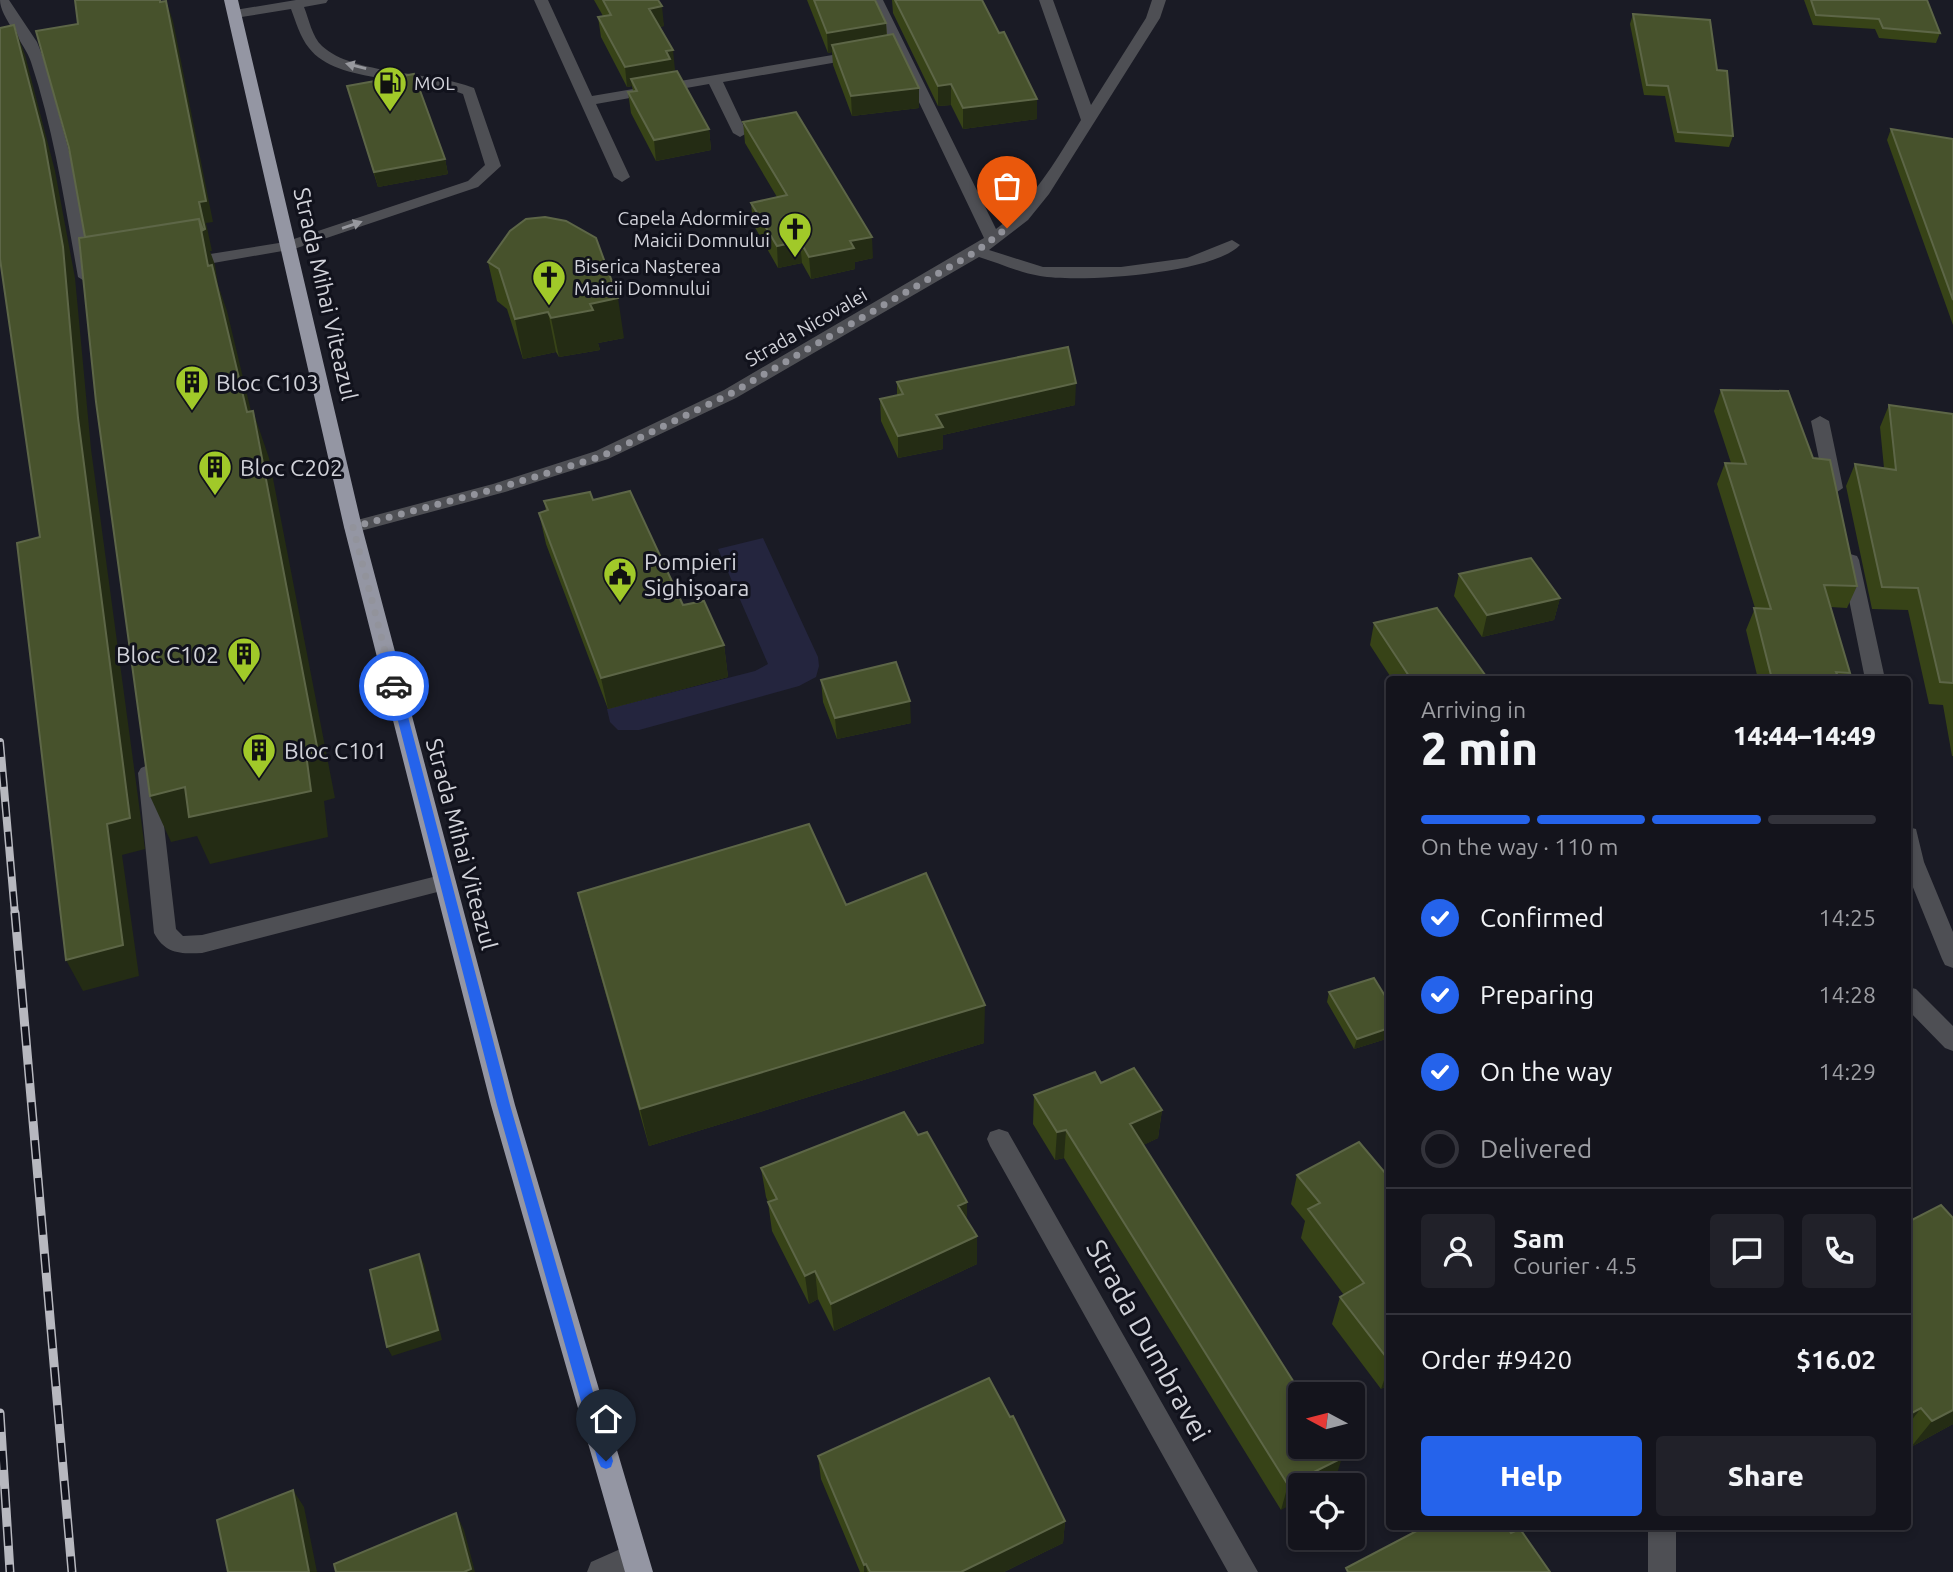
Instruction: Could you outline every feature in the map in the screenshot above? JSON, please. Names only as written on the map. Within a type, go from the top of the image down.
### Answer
[{"type":"highway","name":"Strada Mihai Viteazul","points":[[233,7],[353,527],[507,1118],[636,1565]]},
{"type":"street","points":[[2,0],[30,42],[38,62],[91,282]]},
{"type":"street","points":[[233,7],[321,0]]},
{"type":"street","points":[[541,0],[622,177]]},
{"type":"street","points":[[876,0],[993,239]]},
{"type":"street","points":[[1046,0],[1089,121]]},
{"type":"street","name":"Strada Nicovalei","points":[[353,527],[499,488],[602,456],[730,394],[977,251],[1022,217],[1044,191],[1153,18],[1159,0]]},
{"type":"street","points":[[175,265],[288,246],[473,184],[493,166],[469,90],[449,83],[360,68],[327,56],[315,48],[296,4]]},
{"type":"street","points":[[587,101],[901,47]]},
{"type":"street","points":[[714,79],[740,133]]},
{"type":"street","points":[[977,251],[1042,272],[1121,272],[1190,262],[1233,245]]},
{"type":"street","points":[[1820,421],[1838,503]]},
{"type":"street","points":[[1846,543],[1874,676]]},
{"type":"street","points":[[145,749],[158,845],[165,933],[178,945],[202,944],[445,882]]},
{"type":"street","points":[[1911,851],[1953,959]]},
{"type":"street","points":[[1911,999],[1953,1041]]},
{"type":"street","name":"Strada Dumbravei","points":[[999,1139],[1244,1572]]},
{"type":"street","points":[[1662,1530],[1662,1572]]},
{"type":"street","points":[[601,1572],[636,1565]]},
{"type":"shaded area","points":[[763,538],[818,657],[816,677],[799,686],[639,730],[618,730],[610,722],[607,709],[755,671],[768,664],[718,549]]},
{"type":"building","points":[[75,0],[166,1],[206,201],[199,202],[205,229],[203,230],[199,219],[85,237],[69,148],[36,31],[78,24]]},
{"type":"building","points":[[603,0],[658,0],[662,6],[649,9],[673,50],[666,51],[670,59],[625,67],[598,17],[611,15]]},
{"type":"building","points":[[814,0],[875,0],[886,23],[827,33]]},
{"type":"building","points":[[895,0],[982,0],[999,33],[1004,32],[1037,99],[963,108],[951,84],[938,86]]},
{"type":"building","points":[[1811,0],[1927,0],[1940,33],[1883,28],[1879,19],[1816,15]]},
{"type":"building","points":[[1633,14],[1710,20],[1717,70],[1727,71],[1733,136],[1678,132],[1668,86],[1647,85]]},
{"type":"building","points":[[14,25],[44,140],[63,247],[78,418],[130,818],[107,824],[123,945],[66,960],[17,543],[40,537],[0,259],[0,28]]},
{"type":"building","points":[[893,34],[919,88],[851,96],[832,45]]},
{"type":"building","points":[[677,71],[709,129],[654,140],[628,92],[637,91],[631,79]]},
{"type":"building","points":[[414,74],[445,159],[374,172],[347,86]]},
{"type":"building","points":[[796,112],[872,237],[850,241],[854,248],[809,257],[800,241],[777,246],[751,203],[787,195],[743,122]]},
{"type":"building","points":[[1891,129],[1953,139],[1953,300]]},
{"type":"building","points":[[545,217],[566,221],[596,238],[618,298],[590,304],[593,310],[551,318],[548,312],[515,319],[499,269],[488,262],[510,231],[526,219]]},
{"type":"building","points":[[199,219],[208,266],[212,265],[247,412],[253,411],[318,752],[306,754],[311,791],[189,817],[185,787],[150,796],[96,402],[79,238]]},
{"type":"building","points":[[1068,347],[1076,383],[936,415],[943,427],[898,436],[880,399],[903,394],[897,382]]},
{"type":"building","points":[[1721,390],[1788,391],[1813,458],[1830,460],[1857,586],[1824,585],[1850,673],[1836,672],[1838,676],[1771,676],[1754,608],[1771,609],[1725,463],[1746,464]]},
{"type":"building","points":[[1889,405],[1953,414],[1953,683],[1940,682],[1918,588],[1882,587],[1855,464],[1896,470]]},
{"type":"building","name":"Pompieri Sighișoara","points":[[630,491],[683,605],[704,601],[724,645],[601,678],[539,513],[548,510],[544,501],[590,492],[593,500]]},
{"type":"building","points":[[1531,558],[1560,598],[1487,615],[1459,574]]},
{"type":"building","points":[[1437,608],[1486,676],[1409,676],[1374,623]]},
{"type":"building","points":[[896,662],[910,701],[835,718],[821,680]]},
{"type":"building","points":[[809,824],[846,905],[926,873],[985,1005],[640,1109],[578,893]]},
{"type":"building","points":[[1374,978],[1386,998],[1386,1029],[1357,1039],[1329,992]]},
{"type":"building","points":[[1134,1068],[1162,1110],[1130,1124],[1294,1382],[1288,1382],[1288,1460],[1338,1460],[1312,1473],[1288,1473],[1288,1485],[1066,1130],[1057,1132],[1034,1095],[1095,1072],[1101,1083]]},
{"type":"building","points":[[904,1112],[918,1135],[927,1132],[967,1202],[958,1206],[977,1236],[831,1304],[815,1271],[805,1276],[768,1202],[777,1199],[761,1168]]},
{"type":"building","points":[[1359,1142],[1386,1174],[1386,1357],[1340,1297],[1364,1283],[1308,1209],[1320,1203],[1297,1175]]},
{"type":"building","points":[[1941,1205],[1953,1218],[1953,1410],[1932,1421],[1921,1408],[1911,1413],[1912,1220]]},
{"type":"building","points":[[419,1254],[438,1330],[387,1347],[370,1270]]},
{"type":"building","points":[[989,1378],[1010,1417],[1013,1416],[1065,1521],[961,1572],[870,1572],[866,1564],[864,1565],[818,1456]]},
{"type":"building","points":[[293,1490],[309,1572],[228,1572],[217,1520]]},
{"type":"building","points":[[456,1513],[471,1569],[464,1572],[336,1572],[334,1564]]},
{"type":"building","points":[[1418,1530],[1509,1530],[1511,1533],[1521,1530],[1550,1572],[1348,1572],[1346,1568]]},
{"type":"railway","points":[[0,742],[15,915]]},
{"type":"railway","points":[[15,913],[72,1572]]},
{"type":"railway","points":[[0,1413],[10,1572]]},
{"type":"way so far","points":[[394,686],[353,527],[499,488],[602,456],[730,394],[809,350],[977,251],[1007,228]]},
{"type":"place","name":"MOL","points":[[390,113]]},
{"type":"place","name":"Capela Adormirea Maicii Domnului","points":[[795,259]]},
{"type":"place","name":"Biserica Nașterea Maicii Domnului","points":[[549,307]]},
{"type":"place","name":"Bloc C103","points":[[192,412]]},
{"type":"place","name":"Bloc C202","points":[[215,497]]},
{"type":"place","name":"Pompieri Sighișoara","points":[[620,604]]},
{"type":"place","name":"Bloc C102","points":[[244,684]]},
{"type":"place","name":"Bloc C101","points":[[259,780]]},
{"type":"route","points":[[394,686],[503,1105],[606,1461]]}]
